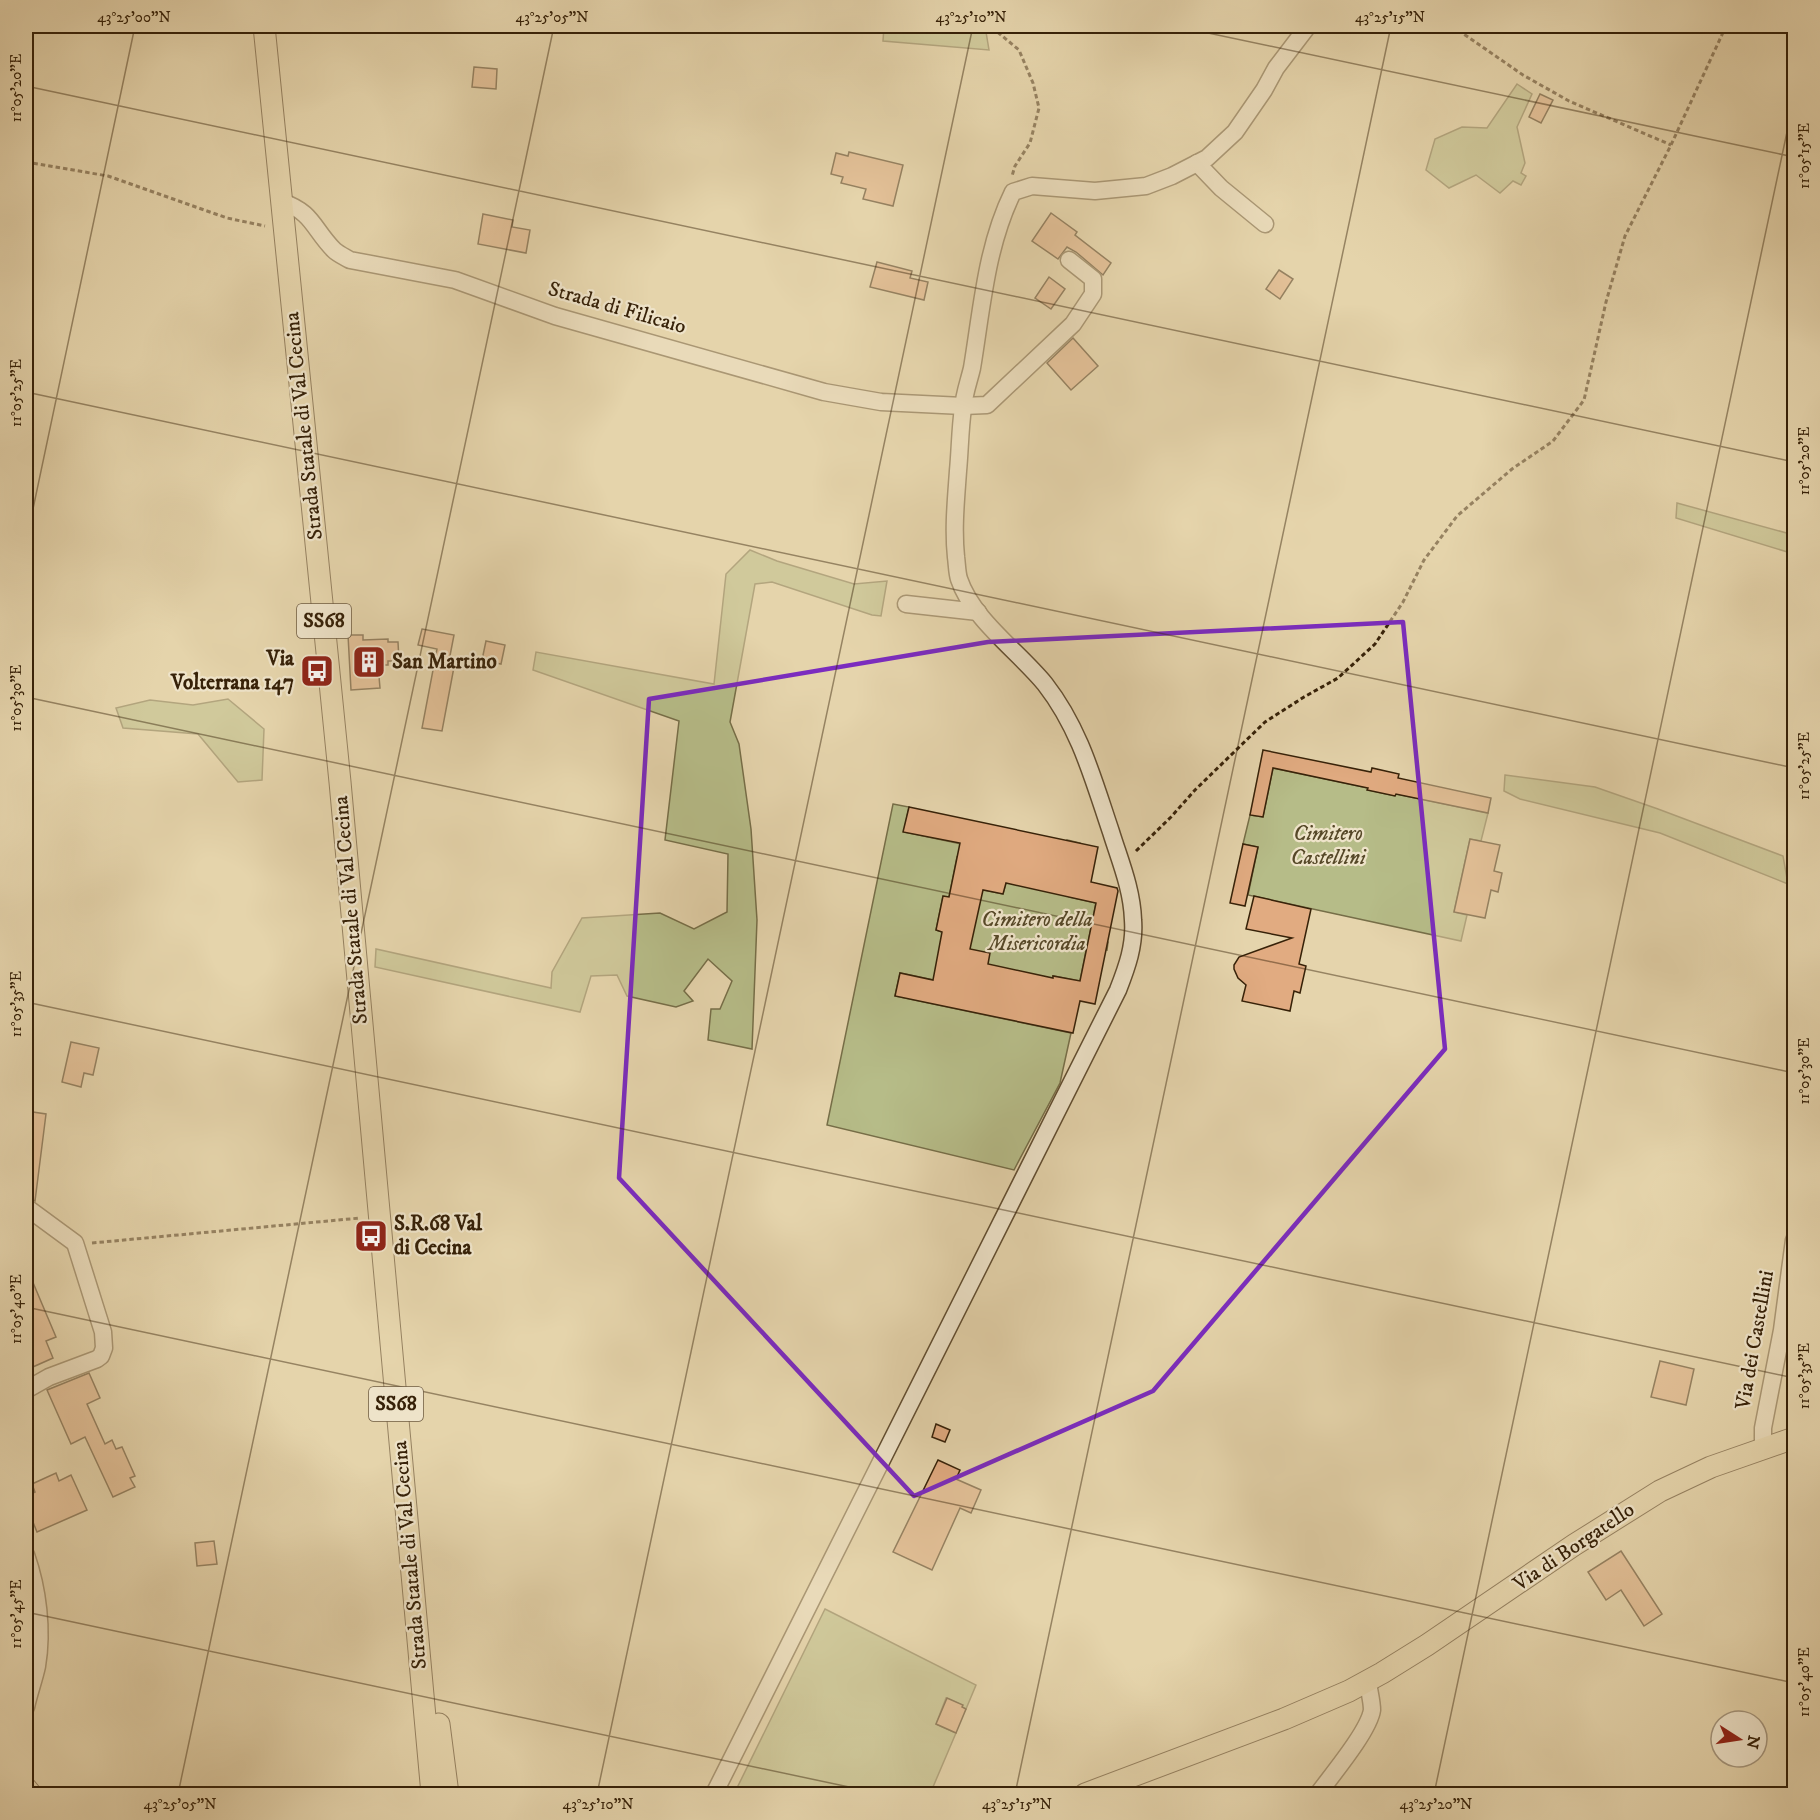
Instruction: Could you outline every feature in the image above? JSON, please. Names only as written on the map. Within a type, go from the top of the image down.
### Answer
[{"type":"main road","name":"Strada Statale di Val Cecina","points":[[264,26],[340,782],[432,1794]]},
{"type":"main road","name":"Via di Borgatello","points":[[1085,1794],[1284,1719],[1368,1682],[1644,1500],[1678,1481],[1711,1467],[1794,1438]]},
{"type":"main road","points":[[412,1591],[434,1686],[448,1794]]},
{"type":"street","points":[[714,1794],[1118,990],[1128,966],[1133,944],[1129,889],[1090,766],[1073,728],[1060,705],[1044,684],[974,608],[959,579],[954,532],[963,406],[985,284],[1003,212],[1013,192],[1032,186],[1095,191],[1146,186],[1207,158],[1235,132],[1276,68],[1308,26]]},
{"type":"street","points":[[1197,163],[1221,188],[1265,224]]},
{"type":"street","name":"Strada di Filicaio","points":[[282,202],[295,206],[309,218],[335,251],[350,260],[455,280],[555,316],[824,392],[881,402],[987,405],[1073,324],[1092,294],[1093,279],[1069,260]]},
{"type":"street","points":[[906,604],[978,612]]},
{"type":"street","points":[[26,1207],[75,1243],[104,1332],[105,1348],[97,1359],[50,1377],[26,1390]]},
{"type":"street","name":"Via dei Castellini","points":[[1764,1448],[1763,1428],[1782,1330],[1794,1240]]},
{"type":"street","points":[[26,1555],[34,1586],[39,1626],[37,1667],[26,1707]]},
{"type":"street","points":[[1318,1794],[1368,1721],[1372,1701],[1368,1682]]},
{"type":"path","points":[[994,26],[994,30],[1019,50],[1033,83],[1039,108],[1030,143],[1015,166],[1010,179],[1013,192]]},
{"type":"path","points":[[1452,26],[1523,75],[1569,100],[1671,145]]},
{"type":"path","points":[[1121,864],[1265,722],[1338,678],[1375,644],[1403,602],[1424,560],[1456,516],[1512,469],[1553,441],[1572,417],[1584,400],[1606,302],[1625,236],[1671,145],[1726,26]]},
{"type":"path","points":[[26,162],[108,176],[227,218],[257,225],[285,227]]},
{"type":"path","points":[[75,1243],[379,1216]]},
{"type":"highlighted area","points":[[1403,622],[1445,1049],[1153,1391],[914,1496],[619,1178],[649,699],[988,642]]},
{"type":"green space","points":[[884,26],[985,26],[989,50],[883,41]]},
{"type":"green space","points":[[1517,84],[1532,94],[1517,127],[1525,163],[1521,173],[1526,176],[1521,185],[1513,181],[1500,193],[1476,175],[1449,188],[1426,170],[1435,139],[1462,127],[1487,128]]},
{"type":"green space","points":[[1677,503],[1794,535],[1794,554],[1676,518]]},
{"type":"green space","points":[[750,550],[777,561],[854,584],[887,581],[881,616],[772,582],[755,584],[730,722],[739,744],[751,829],[757,920],[752,1049],[708,1040],[711,1009],[720,1009],[732,981],[708,959],[684,991],[693,1001],[676,1007],[627,996],[617,975],[591,976],[580,1012],[375,967],[376,949],[551,988],[552,972],[582,918],[660,913],[694,929],[727,912],[728,854],[665,840],[679,721],[533,670],[536,652],[714,684],[726,574]]},
{"type":"green space","points":[[228,699],[264,729],[262,780],[238,782],[198,734],[123,728],[116,708],[150,700],[193,705]]},
{"type":"green space","name":"Cimitero Castellini","points":[[1273,768],[1395,796],[1396,794],[1488,813],[1481,841],[1470,839],[1454,912],[1467,915],[1461,941],[1248,895],[1258,847],[1243,844],[1250,815],[1263,817]]},
{"type":"green space","points":[[1505,775],[1595,787],[1783,856],[1788,884],[1660,833],[1520,799],[1504,791]]},
{"type":"green space","name":"Cimitero della Misericordia","points":[[893,804],[909,807],[904,832],[1061,865],[1067,840],[1080,843],[1069,897],[1096,903],[1089,938],[1108,942],[1107,950],[1087,946],[1080,981],[1053,976],[1050,995],[1077,1010],[900,973],[895,996],[1071,1033],[1060,1083],[1014,1170],[827,1125]],"holes":[[[957,857],[1006,883],[1003,894],[980,889],[968,949],[988,964],[936,930],[943,896],[949,897]]]},
{"type":"green space","points":[[825,1609],[976,1685],[966,1709],[946,1698],[936,1724],[956,1733],[930,1794],[734,1794]]},
{"type":"building","points":[[474,67],[497,69],[496,89],[472,87]]},
{"type":"building","points":[[1540,94],[1553,100],[1541,123],[1529,117]]},
{"type":"building","points":[[849,152],[903,165],[893,206],[863,199],[866,189],[841,183],[843,177],[831,174],[836,153],[848,156]]},
{"type":"building","points":[[1051,213],[1077,232],[1075,235],[1111,263],[1103,275],[1067,247],[1058,259],[1032,241]]},
{"type":"building","points":[[483,214],[513,220],[512,227],[530,230],[526,253],[478,244]]},
{"type":"building","points":[[877,262],[912,271],[910,278],[928,282],[924,300],[870,287]]},
{"type":"building","points":[[1279,270],[1293,279],[1280,299],[1266,289]]},
{"type":"building","points":[[1049,277],[1065,289],[1051,309],[1035,298]]},
{"type":"building","points":[[1073,338],[1098,366],[1071,390],[1047,363]]},
{"type":"building","points":[[422,629],[454,635],[448,666],[454,667],[442,731],[422,728],[437,649],[418,645]]},
{"type":"building","name":"San Martino","points":[[348,635],[363,635],[363,640],[388,639],[388,642],[398,642],[399,661],[388,661],[388,665],[378,665],[380,688],[351,690]]},
{"type":"building","points":[[486,641],[505,645],[501,664],[482,660]]},
{"type":"building","points":[[1263,750],[1371,772],[1372,768],[1399,774],[1398,778],[1491,798],[1488,813],[1396,794],[1395,796],[1273,768],[1263,817],[1250,815]]},
{"type":"building","points":[[909,807],[1098,847],[1091,882],[1117,888],[1118,891],[1095,1004],[1080,1001],[1073,1033],[895,996],[900,973],[933,980],[942,932],[936,930],[943,896],[949,897],[960,843],[903,832]],"holes":[[[1006,883],[1096,903],[1080,981],[1053,976],[1053,978],[988,964],[990,953],[970,949],[983,890],[1003,894]]]},
{"type":"building","points":[[1470,839],[1500,845],[1494,871],[1502,873],[1498,892],[1491,890],[1485,918],[1454,912]]},
{"type":"building","points":[[1243,844],[1258,847],[1245,906],[1230,903]]},
{"type":"building","points":[[1254,896],[1311,909],[1299,964],[1306,966],[1300,993],[1294,991],[1290,1011],[1242,1001],[1246,985],[1238,978],[1234,969],[1239,957],[1292,938],[1246,929]]},
{"type":"building","points":[[71,1042],[99,1048],[93,1075],[84,1073],[81,1087],[62,1082]]},
{"type":"building","points":[[26,1111],[46,1114],[35,1201],[26,1197]]},
{"type":"building","points":[[26,1266],[56,1337],[46,1341],[53,1358],[26,1370]]},
{"type":"building","points":[[1660,1361],[1694,1369],[1686,1405],[1651,1397]]},
{"type":"building","points":[[89,1373],[100,1398],[87,1404],[105,1444],[112,1440],[116,1449],[122,1447],[135,1476],[130,1478],[135,1487],[113,1497],[85,1437],[71,1444],[47,1390]]},
{"type":"building","points":[[936,1424],[950,1430],[945,1442],[932,1437]]},
{"type":"building","points":[[938,1460],[960,1470],[956,1479],[981,1490],[971,1513],[960,1508],[932,1570],[893,1552]]},
{"type":"building","points":[[56,1473],[59,1481],[71,1475],[87,1510],[37,1532],[26,1505],[26,1496],[35,1492],[32,1484]]},
{"type":"building","points":[[214,1541],[217,1564],[197,1566],[195,1543]]},
{"type":"building","points":[[1621,1551],[1662,1614],[1644,1626],[1621,1590],[1606,1600],[1588,1572]]},
{"type":"building","points":[[947,1698],[963,1705],[962,1707],[966,1709],[956,1733],[936,1724]]},
{"type":"place","name":"San Martino","points":[[369,662]]},
{"type":"place","name":"Via Volterrana 147","points":[[317,671]]},
{"type":"place","name":"S.R.68 Val di Cecina","points":[[371,1236]]}]
